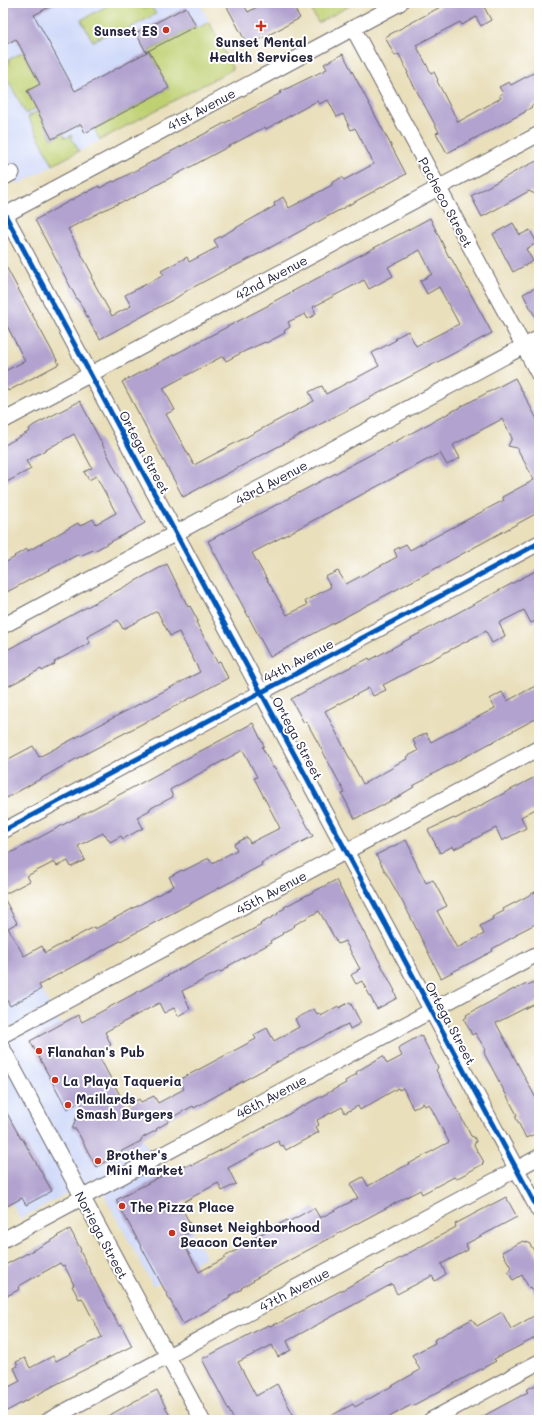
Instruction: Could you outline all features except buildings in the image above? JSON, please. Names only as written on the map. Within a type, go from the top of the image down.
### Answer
[{"type":"street","name":"41st Avenue","points":[[4,214],[400,3]]},
{"type":"street","name":"Pacheco Street","points":[[353,28],[539,375]]},
{"type":"street","name":"42nd Avenue","points":[[3,421],[539,134]]},
{"type":"street","name":"Ortega Street","points":[[4,214],[539,1211]]},
{"type":"street","name":"43rd Avenue","points":[[3,626],[539,338]]},
{"type":"street","name":"44th Avenue","points":[[3,831],[539,543]]},
{"type":"street","name":"45th Avenue","points":[[3,1035],[539,748]]},
{"type":"street","name":"46th Avenue","points":[[3,1240],[539,953]]},
{"type":"street","name":"Noriega Street","points":[[3,1049],[202,1420]]},
{"type":"street","name":"47th Avenue","points":[[49,1420],[539,1157]]},
{"type":"street","points":[[431,1420],[539,1362]]},
{"type":"shaded area","points":[[3,3],[200,3],[233,69],[17,185],[3,159]]},
{"type":"shaded area","points":[[3,896],[17,923],[8,928],[41,989],[85,1066],[100,1058],[206,1257],[153,1286],[95,1178],[20,1219],[3,1188]]},
{"type":"green space","points":[[112,3],[141,3],[144,9],[151,6],[156,14],[117,35],[115,30],[93,41],[81,20]]},
{"type":"green space","points":[[308,3],[355,3],[318,23]]},
{"type":"green space","points":[[209,22],[233,69],[100,140],[94,129],[169,88],[149,51],[196,26],[198,28]]},
{"type":"green space","points":[[23,52],[40,84],[27,91],[36,108],[26,114],[3,71],[3,67],[10,63],[8,60]]},
{"type":"green space","points":[[38,111],[52,139],[63,133],[65,138],[72,135],[71,137],[79,151],[53,165],[28,117]]},
{"type":"cycle path","points":[[3,211],[539,1211]]},
{"type":"cycle path","points":[[3,831],[539,543]]},
{"type":"place","name":"Sunset Mental Health Services","points":[[261,26]]},
{"type":"place","name":"Sunset ES","points":[[166,30]]},
{"type":"place","name":"Flanahan's Pub","points":[[39,1051]]},
{"type":"place","name":"La Playa Taqueria","points":[[55,1080]]},
{"type":"place","name":"Maillards Smash Burgers","points":[[68,1105]]},
{"type":"place","name":"Brother's Mini Market","points":[[98,1161]]},
{"type":"place","name":"The Pizza Place","points":[[122,1206]]},
{"type":"place","name":"Sunset Neighborhood Beacon Center","points":[[172,1233]]}]
